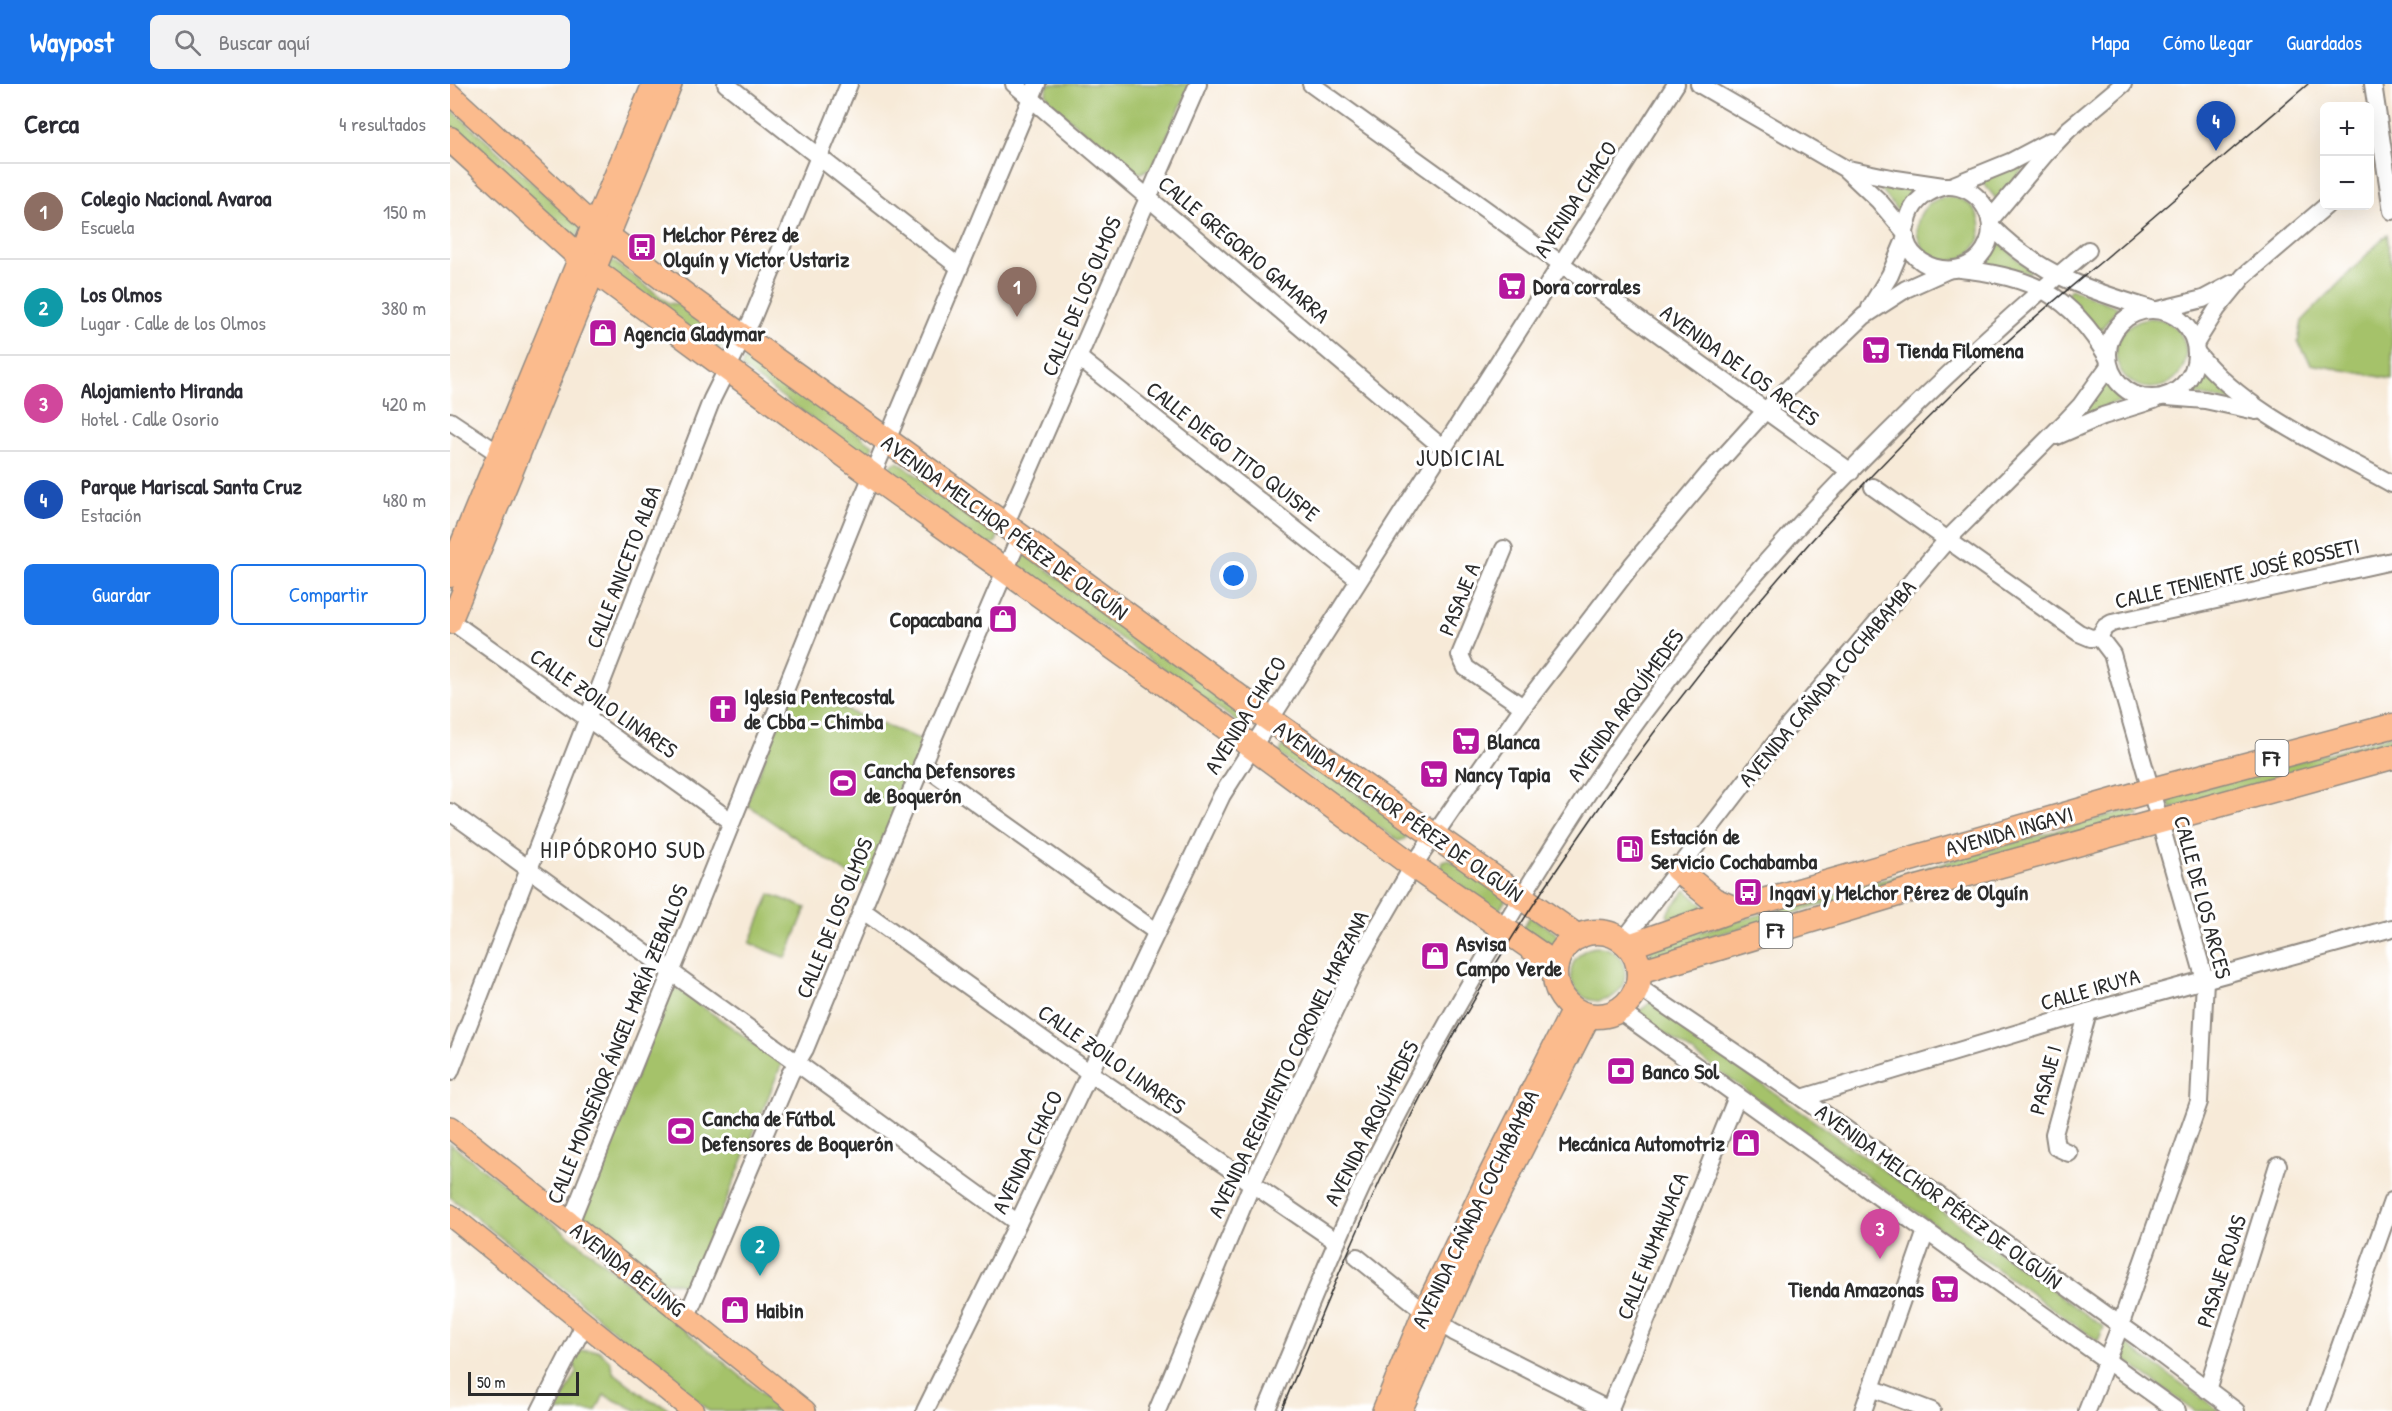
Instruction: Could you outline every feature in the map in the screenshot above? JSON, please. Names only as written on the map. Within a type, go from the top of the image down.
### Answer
[{"type":"highway","name":"AVENIDA MELCHOR PÉREZ DE OLGUÍN","points":[[450,139],[587,265],[872,476],[1251,746],[1413,866],[1556,965]]},
{"type":"highway","points":[[450,575],[507,459],[561,305],[587,265],[602,232]]},
{"type":"highway","name":"AVENIDA MELCHOR PÉREZ DE OLGUÍN","points":[[602,232],[1269,719],[1578,936]]},
{"type":"highway","name":"AVENIDA INGAVI","points":[[1626,943],[1735,909],[2152,790],[2392,726]]},
{"type":"highway","name":"AVENIDA INGAVI","points":[[1638,979],[1914,889],[2392,758]]},
{"type":"highway","points":[[1677,869],[1714,900],[1735,909]]},
{"type":"highway","points":[[1601,932],[1614,935],[1626,943],[1636,957],[1638,979],[1629,1001],[1618,1011],[1604,1016],[1582,1012],[1565,1000],[1558,988],[1556,965],[1564,948],[1578,936],[1601,932]]},
{"type":"main road","points":[[602,232],[653,84]]},
{"type":"main road","points":[[602,232],[671,84]]},
{"type":"main road","name":"AVENIDA MELCHOR PÉREZ DE OLGUÍN","points":[[450,94],[602,232]]},
{"type":"main road","points":[[450,622],[507,459],[587,265]]},
{"type":"main road","name":"AVENIDA CAÑADA COCHABAMBA","points":[[1383,1411],[1431,1317],[1501,1190],[1582,1012]]},
{"type":"main road","name":"AVENIDA BEIJING","points":[[450,1127],[805,1411]]},
{"type":"main road","points":[[450,1215],[693,1411]]},
{"type":"main road","name":"AVENIDA CAÑADA COCHABAMBA","points":[[1401,1411],[1431,1317]]},
{"type":"street","points":[[726,84],[959,267]]},
{"type":"street","name":"CALLE ANICETO ALBA","points":[[450,1072],[712,399],[752,319],[849,84]]},
{"type":"street","name":"CALLE GREGORIO GAMARRA","points":[[1014,84],[1034,91],[1148,197],[1444,449]]},
{"type":"street","name":"CALLE DE LOS OLMOS","points":[[687,1316],[797,1062],[805,1049],[1005,569],[1012,530],[1079,358],[1198,84]]},
{"type":"street","name":"AVENIDA DE LOS ARCES","points":[[1311,84],[1851,472]]},
{"type":"street","name":"AVENIDA CHACO","points":[[926,1411],[1222,795],[1251,746],[1444,449],[1560,263],[1676,84]]},
{"type":"street","points":[[1699,84],[1844,168],[1879,201],[1905,234],[1911,249],[1920,259],[1936,268],[2009,276],[2043,289],[2062,302],[2096,337],[2117,380],[2132,393],[2150,398],[2226,404],[2266,414]]},
{"type":"street","points":[[1990,223],[2024,177],[2069,129],[2123,84]]},
{"type":"street","points":[[2373,84],[2388,152],[2392,212]]},
{"type":"street","name":"CALLE MONSEÑOR ÁNGEL MARÍA ZEBALLOS","points":[[570,1224],[872,476],[1034,91]]},
{"type":"street","points":[[1905,234],[1911,210],[1921,197],[1935,189],[1949,186],[2010,162],[2069,129]]},
{"type":"street","points":[[2374,164],[2388,152]]},
{"type":"street","points":[[1844,168],[1896,179],[1963,188],[1976,196],[1985,207],[1990,223],[1989,240],[1983,252],[1974,262],[1954,270]]},
{"type":"street","points":[[2163,398],[2188,380],[2196,363],[2196,349],[2217,309],[2244,276],[2321,210]]},
{"type":"street","points":[[1990,223],[2024,256],[2058,275],[2120,300],[2175,317],[2183,323],[2196,349],[2233,390],[2266,414],[2390,482]]},
{"type":"street","name":"AVENIDA REGIMIENTO CORONEL MARZANA","points":[[1864,316],[1890,275],[1905,234]]},
{"type":"street","name":"AVENIDA ARQUÍMEDES","points":[[1266,1411],[1337,1242],[1370,1169],[1403,1105],[1464,992],[1588,791],[1644,713],[1715,622],[1787,539],[1904,416],[2088,249]]},
{"type":"street","name":"AVENIDA REGIMIENTO CORONEL MARZANA","points":[[1157,1411],[1252,1184],[1357,963],[1413,866],[1523,708],[1632,565],[1709,473],[1766,410],[1864,316],[1906,289],[1954,270]]},
{"type":"street","points":[[2109,362],[2109,342],[2119,324],[2136,312],[2203,299],[2244,276]]},
{"type":"street","name":"CALLE DIEGO TITO QUISPE","points":[[1079,358],[1358,579]]},
{"type":"street","name":"AVENIDA CAÑADA COCHABAMBA","points":[[1626,943],[1677,869],[1790,724],[1947,540],[2081,405],[2109,362]]},
{"type":"street","name":"AVENIDA CAÑADA COCHABAMBA","points":[[2048,440],[2103,416],[2163,398]]},
{"type":"street","points":[[450,421],[507,459]]},
{"type":"street","points":[[1873,487],[2079,633],[2091,638],[2099,637]]},
{"type":"street","name":"PASAJE A","points":[[1504,549],[1460,655],[1466,668],[1523,708]]},
{"type":"street","name":"CALLE TENIENTE JOSÉ ROSSETI","points":[[2099,637],[2105,627],[2112,623],[2392,561]]},
{"type":"street","name":"CALLE ZOILO LINARES","points":[[450,622],[731,821]]},
{"type":"street","name":"CALLE DE LOS ARCES","points":[[2087,1411],[2120,1326],[2199,1102],[2205,980],[2112,654],[2099,637]]},
{"type":"street","points":[[922,764],[1155,931]]},
{"type":"street","points":[[450,812],[1018,1223]]},
{"type":"street","name":"CALLE ZOILO LINARES","points":[[862,910],[1090,1072],[1337,1242]]},
{"type":"street","name":"CALLE IRUYA","points":[[1802,1098],[2088,1012],[2392,928]]},
{"type":"street","name":"AVENIDA MELCHOR PÉREZ DE OLGUÍN","points":[[1638,979],[2236,1411]]},
{"type":"street","name":"AVENIDA MELCHOR PÉREZ DE OLGUÍN","points":[[1618,1011],[2177,1411]]},
{"type":"street","name":"PASAJE I","points":[[2069,1153],[2056,1147],[2054,1134],[2088,1012]]},
{"type":"street","name":"CALLE HUMAHUACA","points":[[1610,1411],[1737,1097]]},
{"type":"street","name":"PASAJE ROJAS","points":[[2207,1390],[2278,1165]]},
{"type":"street","points":[[2318,1411],[2392,1201]]},
{"type":"street","points":[[1863,1411],[1926,1231]]},
{"type":"street","points":[[1357,1257],[1431,1317],[1610,1411]]},
{"type":"street","points":[[540,1411],[585,1323]]},
{"type":"street","points":[[1871,1388],[1932,1411]]},
{"type":"green space","points":[[1048,84],[1191,84],[1153,167],[1141,173],[1129,170],[1050,102],[1046,93]]},
{"type":"green space","points":[[450,108],[581,227],[575,242],[450,128]]},
{"type":"green space","points":[[2035,154],[1998,201],[1979,178]]},
{"type":"green space","points":[[1858,174],[1923,184],[1907,198],[1899,213],[1883,192]]},
{"type":"green space","points":[[1943,197],[1955,197],[1972,206],[1979,217],[1981,229],[1979,241],[1972,252],[1955,261],[1943,261],[1931,256],[1922,247],[1917,235],[1917,223],[1922,211],[1931,202]]},
{"type":"green space","points":[[2387,234],[2392,267],[2392,379],[2311,364],[2298,342],[2302,321]]},
{"type":"green space","points":[[1999,242],[2030,271],[2028,273],[1986,264]]},
{"type":"green space","points":[[613,261],[669,303],[683,305],[727,340],[725,346],[715,349],[607,268],[608,263]]},
{"type":"green space","points":[[2071,289],[2118,307],[2100,331],[2065,295]]},
{"type":"green space","points":[[2151,318],[2170,324],[2180,334],[2186,353],[2180,372],[2170,382],[2151,388],[2132,382],[2122,372],[2116,353],[2122,334],[2132,324]]},
{"type":"green space","points":[[751,357],[873,445],[871,451],[861,454],[742,368],[743,362]]},
{"type":"green space","points":[[2201,368],[2244,403],[2185,393]]},
{"type":"green space","points":[[2106,378],[2116,391],[2129,399],[2102,407],[2078,420]]},
{"type":"green space","points":[[898,462],[995,531],[998,536],[996,542],[986,546],[893,477],[889,472],[890,468]]},
{"type":"green space","points":[[1020,553],[1024,553],[1246,714],[1240,724],[1015,563]]},
{"type":"green space","points":[[793,689],[924,741],[867,887],[746,804]]},
{"type":"green space","points":[[2392,735],[2392,746],[2171,809],[2167,798]]},
{"type":"green space","points":[[1287,744],[1409,831],[1406,837],[1398,841],[1279,754],[1283,745]]},
{"type":"green space","points":[[2136,808],[2139,816],[1709,937],[1651,963],[1650,943],[1685,936]]},
{"type":"green space","points":[[1448,859],[1507,898],[1498,912],[1440,869],[1442,861]]},
{"type":"green space","points":[[1686,890],[1703,905],[1702,909],[1670,918],[1667,916],[1668,912]]},
{"type":"green space","points":[[770,894],[806,908],[786,958],[750,943]]},
{"type":"green space","points":[[1530,916],[1557,934],[1554,946],[1547,947],[1522,929]]},
{"type":"green space","points":[[1598,947],[1608,949],[1617,955],[1623,964],[1625,974],[1623,984],[1617,993],[1608,999],[1598,1001],[1588,999],[1579,993],[1573,984],[1571,974],[1573,964],[1579,955],[1588,949]]},
{"type":"green space","name":"Cancha de Fútbol Defensores de Boquerón","points":[[676,988],[782,1063],[696,1275],[689,1283],[682,1284],[661,1281],[586,1220],[583,1214],[584,1204],[671,990]]},
{"type":"green space","points":[[1652,1001],[1693,1035],[2104,1327],[2098,1341],[1637,1013]]},
{"type":"green space","points":[[450,1143],[589,1251],[783,1411],[709,1411],[554,1280],[450,1197]]},
{"type":"green space","points":[[2123,1341],[2220,1411],[2195,1411],[2119,1356]]},
{"type":"green space","points":[[598,1350],[610,1361],[613,1372],[651,1401],[671,1411],[638,1411],[604,1395],[596,1411],[556,1411],[577,1372],[572,1359],[575,1351]]},
{"type":"tram line","points":[[1281,1411],[1377,1187],[1448,1046],[1548,882],[1666,716],[1717,652],[1824,527],[1938,408],[2022,328],[2308,84]]},
{"type":"place","name":"Parque Mariscal Santa Cruz","points":[[2216,151]]},
{"type":"place","name":"Melchor Pérez de Olguín y Víctor Ustariz","points":[[642,247]]},
{"type":"place","name":"Dora corrales","points":[[1512,286]]},
{"type":"place","name":"Colegio Nacional Avaroa","points":[[1017,317]]},
{"type":"place","name":"Agencia Gladymar","points":[[603,333]]},
{"type":"place","name":"Tienda Filomena","points":[[1876,350]]},
{"type":"place","name":"Copacabana","points":[[1003,619]]},
{"type":"place","name":"Iglesia Pentecostal de Cbba - Chimba","points":[[723,709]]},
{"type":"place","name":"Blanca","points":[[1466,741]]},
{"type":"place","name":"Nancy Tapia","points":[[1434,774]]},
{"type":"place","name":"Cancha Defensores de Boquerón","points":[[843,783]]},
{"type":"place","name":"Estación de Servicio Cochabamba","points":[[1630,849]]},
{"type":"place","name":"Ingavi y Melchor Pérez de Olguín","points":[[1748,892]]},
{"type":"place","name":"Asvisa Campo Verde","points":[[1435,956]]},
{"type":"place","name":"Banco Sol","points":[[1621,1071]]},
{"type":"place","name":"Cancha de Fútbol Defensores de Boquerón","points":[[681,1131]]},
{"type":"place","name":"Mecánica Automotriz","points":[[1746,1143]]},
{"type":"place","name":"Alojamiento Miranda","points":[[1880,1259]]},
{"type":"place","name":"Los Olmos","points":[[760,1276]]},
{"type":"place","name":"Tienda Amazonas","points":[[1945,1289]]},
{"type":"place","name":"Haibin","points":[[735,1310]]},
{"type":"district","name":"JUDICIAL","points":[[1461,457]]},
{"type":"district","name":"HIPÓDROMO SUD","points":[[623,849]]}]
